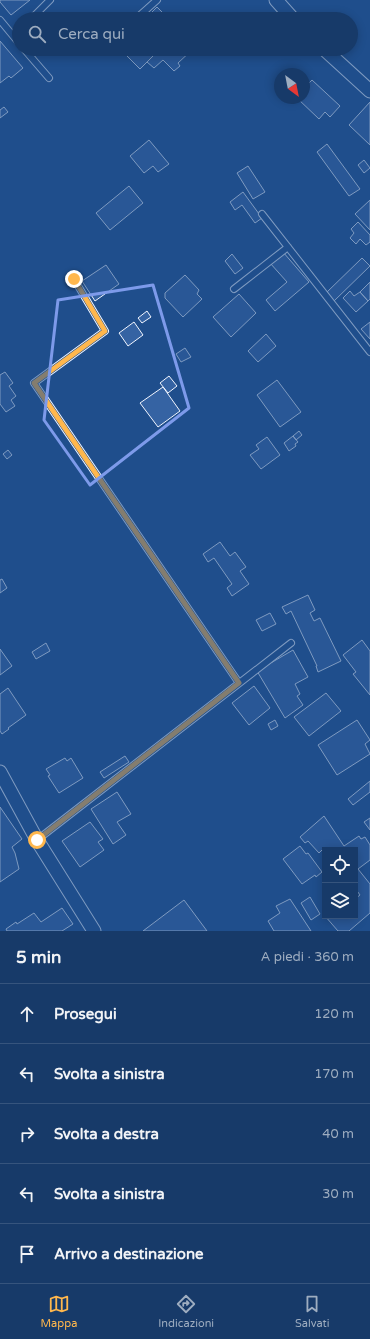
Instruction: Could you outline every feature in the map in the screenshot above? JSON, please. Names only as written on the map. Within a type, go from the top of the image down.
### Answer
[{"type":"street","points":[[276,0],[287,12]]},
{"type":"street","points":[[332,56],[370,91]]},
{"type":"street","points":[[0,774],[37,840],[94,931]]},
{"type":"lane","points":[[38,12],[50,0]]},
{"type":"lane","points":[[144,12],[157,0]]},
{"type":"lane","points":[[0,20],[12,34]]},
{"type":"lane","points":[[30,56],[49,78]]},
{"type":"lane","points":[[262,214],[370,352]]},
{"type":"lane","points":[[234,289],[288,247]]},
{"type":"lane","points":[[74,279],[105,331],[34,383],[239,683]]},
{"type":"lane","points":[[37,840],[291,643]]},
{"type":"highlighted area","points":[[153,285],[189,408],[90,485],[44,420],[58,300]]},
{"type":"building","points":[[0,0],[30,0],[15,12],[12,12],[11,15]]},
{"type":"building","points":[[157,7],[162,12],[152,12]]},
{"type":"building","points":[[0,41],[23,68],[11,78],[9,76],[0,83]]},
{"type":"building","points":[[127,56],[153,56],[140,69]]},
{"type":"building","points":[[153,56],[186,56],[178,63],[180,66],[174,71],[163,60],[154,68],[147,62]]},
{"type":"building","points":[[312,80],[340,106],[330,117],[325,112],[319,119],[303,104],[310,104],[310,82]]},
{"type":"building","points":[[370,102],[370,145],[349,125]]},
{"type":"building","points":[[4,107],[8,112],[0,118],[0,110]]},
{"type":"building","points":[[149,140],[169,164],[158,172],[153,166],[144,173],[130,156]]},
{"type":"building","points":[[327,144],[360,189],[349,196],[317,152]]},
{"type":"building","points":[[364,160],[370,168],[364,173],[358,165]]},
{"type":"building","points":[[248,166],[265,192],[253,199],[237,173]]},
{"type":"building","points":[[129,186],[143,203],[110,230],[96,213]]},
{"type":"building","points":[[243,192],[262,218],[255,223],[242,205],[235,210],[230,202]]},
{"type":"building","points":[[370,200],[370,230],[355,214]]},
{"type":"building","points":[[358,222],[370,235],[370,242],[366,245],[360,239],[356,244],[350,238],[354,233],[351,229]]},
{"type":"building","points":[[283,252],[309,282],[275,311],[266,300],[287,282],[270,263]]},
{"type":"building","points":[[232,254],[243,268],[235,274],[225,261]]},
{"type":"building","points":[[362,258],[370,266],[334,301],[326,293]]},
{"type":"building","points":[[106,265],[119,284],[95,301],[82,281]]},
{"type":"building","points":[[185,275],[199,290],[197,294],[202,299],[183,317],[165,298],[165,293]]},
{"type":"building","points":[[370,282],[370,299],[368,301],[360,292]]},
{"type":"building","points":[[350,291],[354,296],[360,292],[368,301],[356,312],[343,298]]},
{"type":"building","points":[[239,294],[256,313],[231,337],[213,317]]},
{"type":"building","points":[[147,311],[151,317],[142,323],[138,318]]},
{"type":"building","points":[[134,322],[143,335],[128,346],[119,333]]},
{"type":"building","points":[[370,322],[370,339],[361,329]]},
{"type":"building","points":[[266,334],[276,346],[258,362],[248,351]]},
{"type":"building","points":[[185,348],[191,357],[181,362],[176,354]]},
{"type":"building","points":[[5,372],[13,383],[9,386],[16,396],[11,400],[15,406],[6,412],[0,404],[0,375]]},
{"type":"building","points":[[169,376],[177,386],[168,393],[160,383]]},
{"type":"building","points":[[277,380],[301,412],[280,427],[257,395]]},
{"type":"building","points":[[163,387],[180,411],[158,427],[140,403]]},
{"type":"building","points":[[299,431],[302,435],[296,440],[293,436]]},
{"type":"building","points":[[293,436],[298,442],[295,444],[296,446],[289,451],[284,443]]},
{"type":"building","points":[[267,437],[280,455],[261,469],[250,455],[259,449],[256,445]]},
{"type":"building","points":[[8,450],[12,455],[7,459],[3,454]]},
{"type":"building","points":[[220,542],[230,556],[235,552],[246,567],[240,571],[249,584],[232,596],[227,588],[232,584],[214,558],[208,562],[203,554]]},
{"type":"building","points":[[2,579],[7,588],[0,593],[0,580]]},
{"type":"building","points":[[308,595],[315,610],[310,613],[314,621],[320,618],[341,661],[318,672],[317,666],[291,611],[286,614],[282,607]]},
{"type":"building","points":[[270,613],[276,624],[262,631],[256,620]]},
{"type":"building","points":[[362,640],[370,651],[370,695],[353,674],[356,672],[343,655]]},
{"type":"building","points":[[46,643],[50,651],[36,659],[32,652]]},
{"type":"building","points":[[0,649],[12,666],[0,675]]},
{"type":"building","points":[[293,650],[308,677],[295,684],[300,694],[297,696],[303,705],[285,718],[257,671]]},
{"type":"building","points":[[254,686],[270,708],[249,725],[232,703]]},
{"type":"building","points":[[8,688],[26,715],[2,734],[0,731],[0,694]]},
{"type":"building","points":[[326,693],[341,711],[309,736],[294,717]]},
{"type":"building","points":[[275,720],[278,726],[271,730],[268,724]]},
{"type":"building","points":[[357,720],[370,740],[365,744],[370,754],[337,775],[318,745]]},
{"type":"building","points":[[125,756],[129,762],[104,778],[100,772]]},
{"type":"building","points":[[65,758],[67,761],[71,758],[83,778],[59,793],[48,776],[50,775],[46,769]]},
{"type":"building","points":[[370,781],[370,792],[353,805],[348,799]]},
{"type":"building","points":[[117,792],[131,814],[117,822],[126,835],[113,844],[91,809]]},
{"type":"building","points":[[0,807],[22,839],[12,847],[19,869],[0,882]]},
{"type":"building","points":[[324,816],[344,846],[359,836],[361,839],[365,837],[370,845],[370,860],[358,869],[358,847],[322,847],[322,850],[319,853],[308,841],[305,843],[300,837]]},
{"type":"building","points":[[370,818],[370,830],[364,822]]},
{"type":"building","points":[[90,822],[103,839],[98,842],[104,850],[80,867],[62,841]]},
{"type":"building","points":[[300,846],[306,854],[308,853],[322,872],[316,877],[315,875],[302,884],[283,859]]},
{"type":"building","points":[[358,869],[370,884],[370,913],[349,931],[338,931],[328,919],[358,919],[358,897],[360,895],[358,892]]},
{"type":"building","points":[[310,897],[320,914],[311,920],[301,903]]},
{"type":"building","points":[[290,899],[311,931],[274,931],[268,921],[280,913],[276,906]]},
{"type":"building","points":[[184,900],[207,931],[143,931]]},
{"type":"building","points":[[62,908],[73,924],[62,931],[7,931],[6,929],[34,913],[41,922]]},
{"type":"route","points":[[37,840],[239,683],[34,383],[105,331],[74,279]]}]
